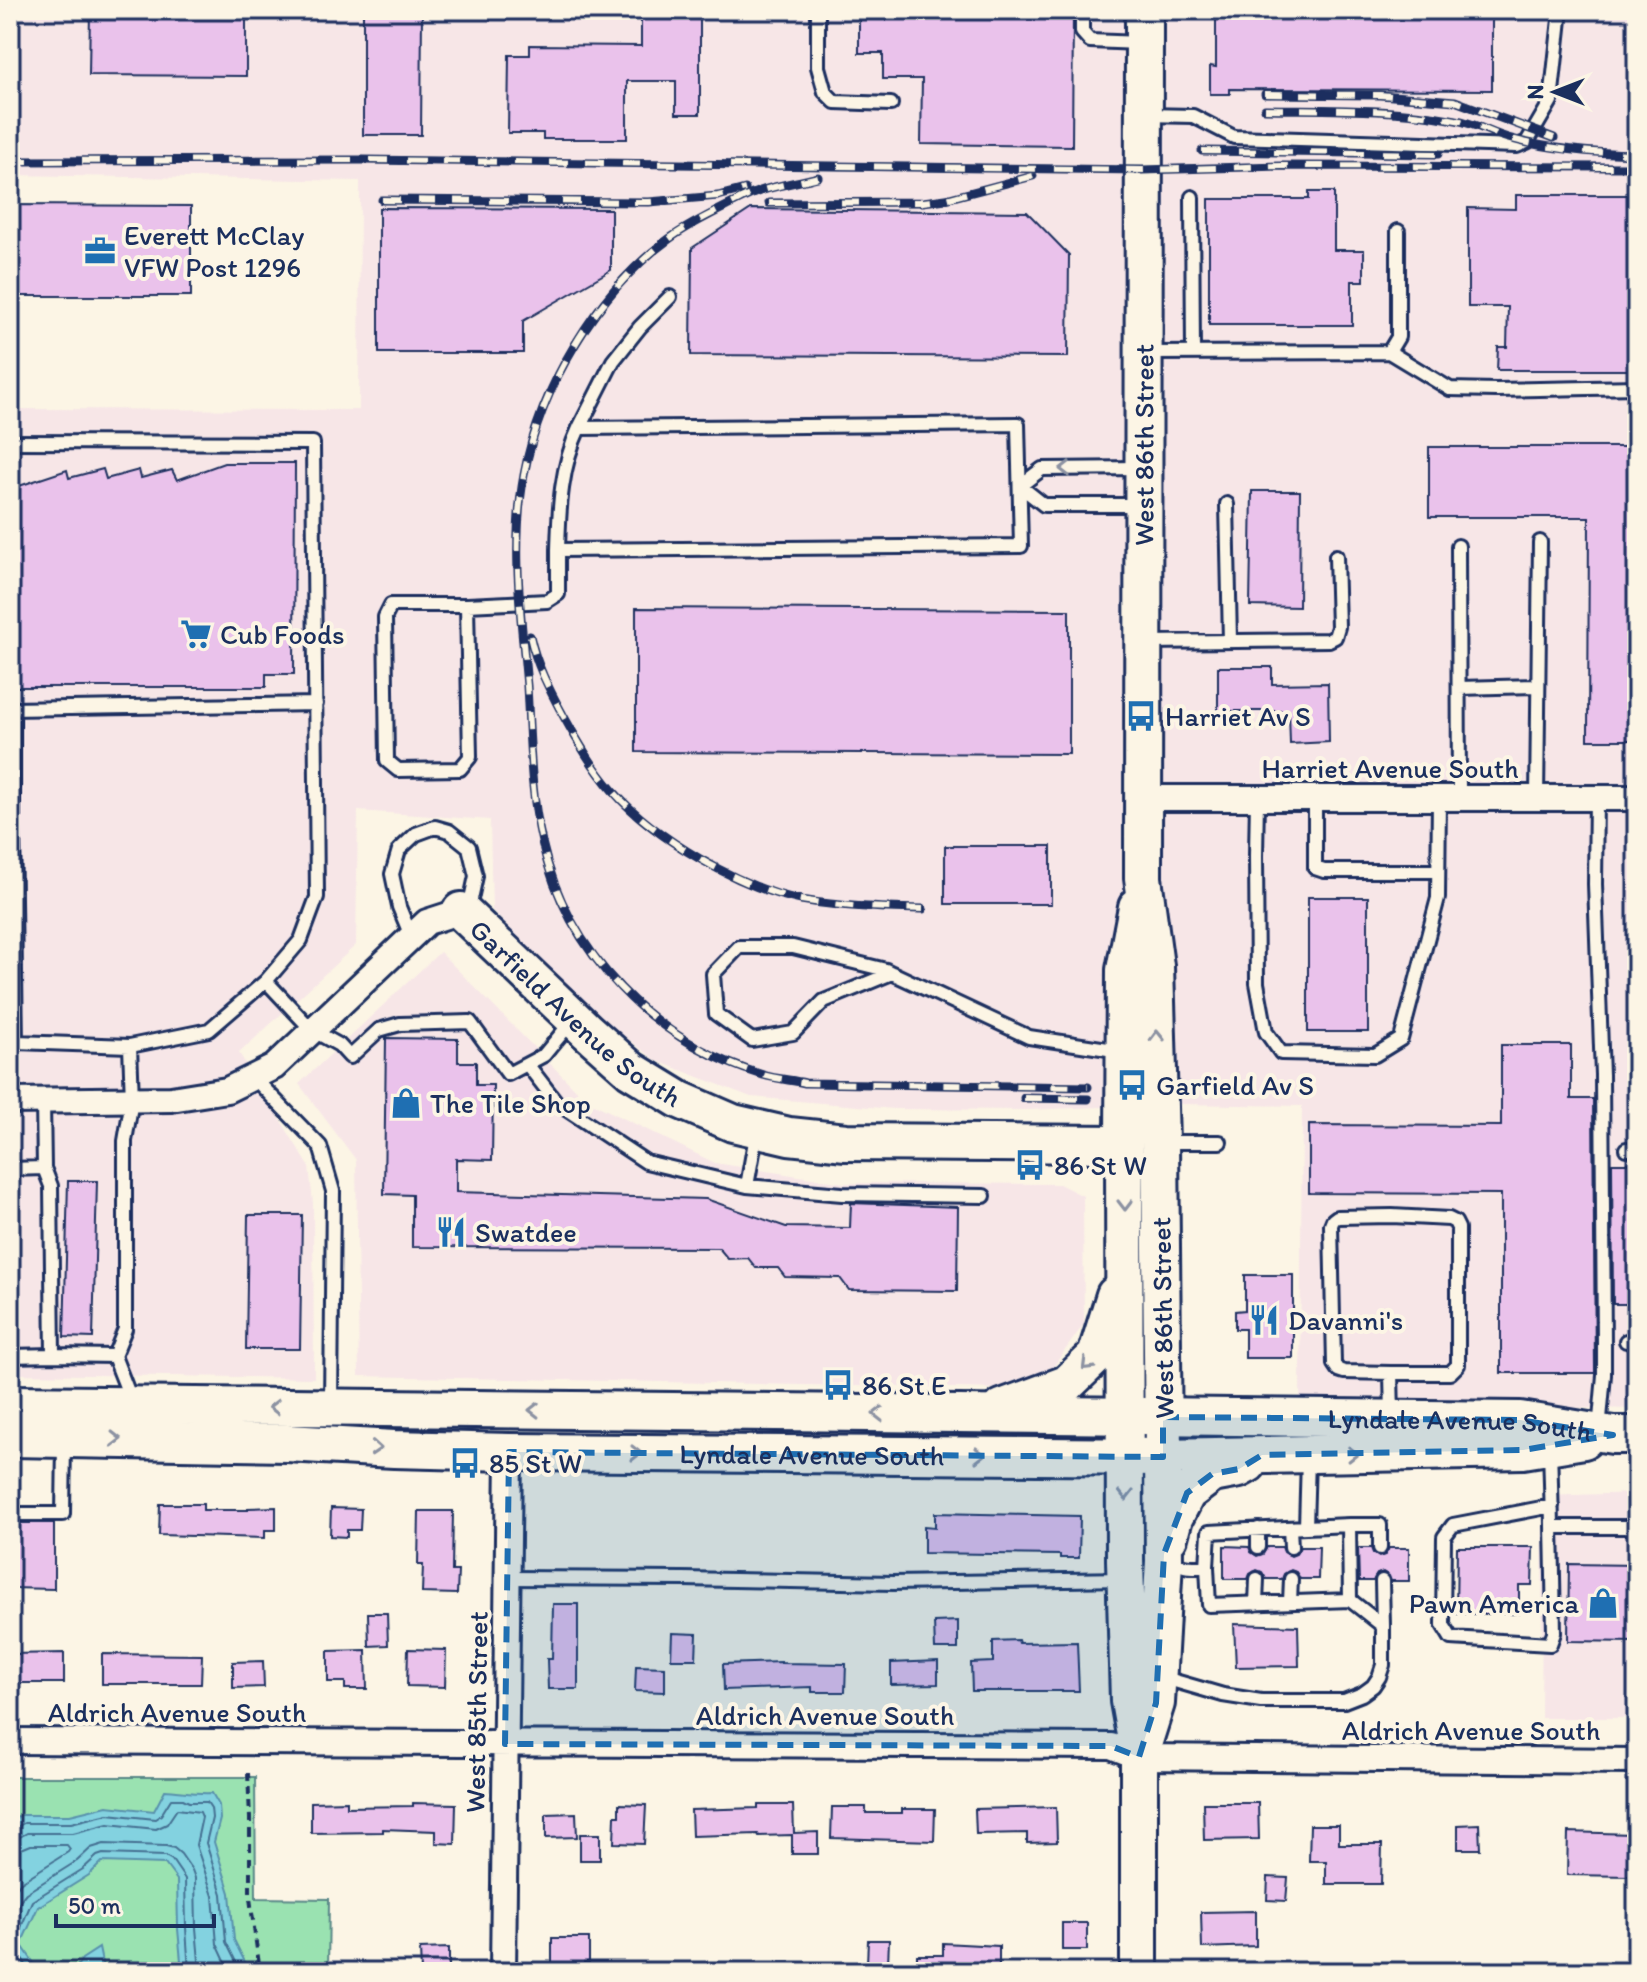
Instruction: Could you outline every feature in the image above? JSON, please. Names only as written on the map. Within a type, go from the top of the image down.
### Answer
[{"type":"street","name":"West 86th Street","points":[[1139,1757],[1156,1703],[1164,1554],[1155,966],[1143,878],[1144,26]]},
{"type":"street","name":"Harriet Avenue South","points":[[1144,798],[1637,798]]},
{"type":"street","name":"West 86th Street","points":[[1139,1972],[1139,1757],[1129,1701],[1126,1578],[1124,1144],[1125,970],[1143,878]]},
{"type":"street","name":"Garfield Avenue South","points":[[10,1101],[171,1099],[227,1090],[274,1067],[427,922],[464,914],[631,1070],[680,1100],[733,1123],[789,1136],[846,1142],[1160,1142]]},
{"type":"street","points":[[984,1415],[1067,1384],[1096,1356],[1125,1267]]},
{"type":"street","name":"Lyndale Avenue South","points":[[10,1404],[1520,1420],[1612,1435]]},
{"type":"street","name":"Lyndale Avenue South","points":[[10,1438],[287,1443],[509,1452],[1163,1457],[1523,1450],[1612,1435]]},
{"type":"street","name":"West 85th Street","points":[[503,1972],[509,1452]]},
{"type":"street","points":[[1164,1554],[1174,1518],[1187,1493],[1212,1474],[1239,1469],[1262,1455]]},
{"type":"street","name":"Aldrich Avenue South","points":[[10,1741],[1111,1746],[1139,1757],[1637,1761]]},
{"type":"lane","points":[[818,10],[818,67],[825,92],[835,102],[891,104]]},
{"type":"lane","points":[[1082,10],[1082,32],[1090,41],[1144,26]]},
{"type":"lane","points":[[1143,114],[1193,116],[1234,137],[1517,146],[1527,142],[1551,101],[1561,10]]},
{"type":"lane","points":[[1192,197],[1193,353]]},
{"type":"lane","points":[[1389,352],[1398,337],[1398,231]]},
{"type":"lane","points":[[467,605],[470,757],[460,769],[398,770],[387,761],[385,617],[391,605],[547,601],[558,594],[563,477],[570,446],[613,361],[640,327],[670,297]]},
{"type":"lane","points":[[1143,353],[1389,352],[1450,389],[1637,387]]},
{"type":"lane","points":[[558,550],[1021,546],[1018,424],[579,428]]},
{"type":"lane","points":[[10,442],[313,443],[316,704],[317,897],[301,940],[266,981],[209,1030],[130,1046],[16,1042],[11,709],[316,704]]},
{"type":"lane","points":[[1020,486],[1042,469],[1143,468]]},
{"type":"lane","points":[[1020,486],[1044,505],[1143,505]]},
{"type":"lane","points":[[1227,504],[1230,641]]},
{"type":"lane","points":[[1537,798],[1540,542]]},
{"type":"lane","points":[[1257,798],[1257,983],[1266,1032],[1281,1053],[1375,1055],[1401,1039],[1438,898],[1438,871],[1449,798],[1459,688],[1458,546]]},
{"type":"lane","points":[[1143,642],[1329,640],[1335,637],[1338,627],[1336,556]]},
{"type":"lane","points":[[1459,688],[1538,686]]},
{"type":"lane","points":[[1315,798],[1315,868],[1324,871],[1438,871]]},
{"type":"lane","points":[[1596,798],[1604,1375],[1612,1435]]},
{"type":"lane","points":[[411,936],[399,907],[392,874],[399,850],[416,834],[435,827],[449,831],[469,847],[476,876],[464,914]]},
{"type":"lane","points":[[892,973],[824,1001],[793,1033],[752,1040],[716,1014],[713,974],[739,947],[793,947],[892,973],[1029,1037],[1125,1051]]},
{"type":"lane","points":[[266,981],[312,1030],[339,1045],[350,1057],[379,1030],[400,1024],[470,1022],[508,1074],[544,1055],[574,1019]]},
{"type":"lane","points":[[130,1046],[132,1100],[125,1141],[125,1329],[114,1356],[133,1405]]},
{"type":"lane","points":[[527,1064],[557,1103],[646,1162],[747,1186],[842,1194],[984,1196]]},
{"type":"lane","points":[[253,1077],[320,1146],[333,1191],[331,1407]]},
{"type":"lane","points":[[43,1101],[44,1168],[51,1186],[53,1355]]},
{"type":"lane","points":[[747,1186],[757,1129]]},
{"type":"lane","points":[[1160,1142],[1220,1142]]},
{"type":"lane","points":[[10,1169],[44,1168]]},
{"type":"lane","points":[[1337,1217],[1449,1219],[1458,1228],[1458,1365],[1450,1373],[1391,1373],[1344,1372],[1334,1364],[1331,1225],[1337,1217]]},
{"type":"lane","points":[[10,1356],[114,1356]]},
{"type":"lane","points":[[1391,1373],[1393,1419]]},
{"type":"lane","points":[[10,1514],[63,1514],[64,1438]]},
{"type":"lane","points":[[1550,1445],[1552,1506],[1554,1633],[1550,1644],[1451,1638],[1443,1625],[1444,1537],[1453,1525],[1552,1506]]},
{"type":"lane","points":[[1306,1527],[1308,1455]]},
{"type":"lane","points":[[1349,1525],[1350,1600]]},
{"type":"lane","points":[[1380,1548],[1380,1525],[1209,1532],[1207,1567],[1209,1605],[1350,1600],[1383,1626]]},
{"type":"lane","points":[[1552,1527],[1637,1527]]},
{"type":"lane","points":[[1290,1528],[1291,1547]]},
{"type":"lane","points":[[1258,1529],[1258,1547]]},
{"type":"lane","points":[[1164,1554],[1179,1565],[1207,1567]]},
{"type":"lane","points":[[507,1578],[893,1583],[1126,1578]]},
{"type":"lane","points":[[1256,1604],[1257,1579]]},
{"type":"lane","points":[[1290,1602],[1291,1579]]},
{"type":"lane","points":[[1158,1676],[1223,1695],[1261,1701],[1344,1701],[1362,1694],[1373,1686],[1383,1665],[1382,1581]]},
{"type":"path","points":[[248,1773],[250,1898],[260,1972]]},
{"type":"highlighted area","points":[[1163,1417],[1520,1420],[1613,1435],[1523,1450],[1262,1455],[1239,1469],[1212,1474],[1187,1493],[1164,1554],[1156,1703],[1139,1757],[1111,1746],[505,1744],[509,1452],[1163,1457]]},
{"type":"shaded area","points":[[10,10],[1637,10],[1637,1409],[1300,1403],[1302,1106],[1179,1104],[1026,1110],[894,1109],[751,1097],[657,1061],[587,1008],[492,910],[490,820],[358,811],[356,945],[239,1053],[309,1166],[313,1203],[314,1378],[10,1374],[10,409],[359,410],[360,181],[10,175]]},
{"type":"shaded area","points":[[440,952],[586,1100],[715,1163],[844,1183],[1059,1184],[1083,1196],[1084,1324],[1050,1371],[1003,1389],[359,1376],[356,1160],[299,1084]]},
{"type":"shaded area","points":[[1637,1493],[1637,1718],[1541,1718],[1543,1496]]},
{"type":"green space","points":[[10,1777],[255,1777],[256,1898],[329,1899],[328,1972],[10,1972]]},
{"type":"water","points":[[165,1790],[212,1793],[219,1805],[220,1819],[214,1842],[230,1893],[234,1940],[250,1972],[182,1972],[177,1880],[165,1864],[102,1862],[89,1875],[38,1907],[21,1944],[40,1972],[10,1972],[10,1822],[21,1815],[70,1815],[107,1806],[154,1811]]},
{"type":"water","points":[[99,1948],[104,1972],[73,1972],[82,1959]]},
{"type":"building","points":[[90,10],[246,10],[246,76],[89,75]]},
{"type":"building","points":[[363,10],[422,10],[421,135],[363,135]]},
{"type":"building","points":[[641,10],[675,10],[675,15],[700,15],[700,114],[676,114],[676,81],[627,81],[627,139],[543,139],[543,133],[508,133],[509,55],[530,55],[530,45],[641,46]]},
{"type":"building","points":[[859,10],[1073,10],[1072,146],[921,144],[922,79],[883,79],[883,53],[859,53]]},
{"type":"building","points":[[1216,10],[1492,10],[1492,90],[1230,89],[1230,94],[1210,94],[1210,66],[1216,67]]},
{"type":"building","points":[[1309,192],[1334,192],[1334,250],[1364,250],[1364,281],[1352,281],[1352,325],[1209,325],[1209,199],[1309,199]]},
{"type":"building","points":[[1516,195],[1637,195],[1637,370],[1497,370],[1498,347],[1507,347],[1508,307],[1468,307],[1468,208],[1516,209]]},
{"type":"building","name":"Everett McClay VFW Post 1296","points":[[10,205],[191,206],[191,296],[10,296]]},
{"type":"building","points":[[379,208],[611,209],[611,270],[523,321],[523,353],[379,353]]},
{"type":"building","points":[[751,209],[1027,212],[1069,255],[1068,357],[691,355],[692,248]]},
{"type":"building","points":[[1429,447],[1637,447],[1637,740],[1588,740],[1589,517],[1429,517]]},
{"type":"building","points":[[224,463],[295,463],[294,674],[266,674],[266,687],[10,687],[10,489],[67,470],[69,478],[103,469],[106,479],[139,470],[141,478],[172,470],[177,480]]},
{"type":"building","points":[[1252,491],[1300,491],[1299,607],[1250,606]]},
{"type":"building","points":[[636,608],[1069,610],[1069,754],[636,752]]},
{"type":"building","points":[[1218,667],[1272,667],[1272,684],[1328,683],[1329,742],[1290,744],[1289,711],[1218,711]]},
{"type":"building","points":[[945,846],[1051,846],[1051,904],[945,904]]},
{"type":"building","points":[[1308,897],[1368,897],[1368,1032],[1308,1032]]},
{"type":"building","points":[[386,1038],[458,1039],[458,1062],[476,1062],[476,1085],[493,1085],[492,1160],[456,1159],[456,1192],[706,1199],[786,1227],[850,1228],[851,1203],[958,1207],[957,1291],[849,1290],[840,1278],[785,1277],[778,1268],[756,1268],[748,1258],[728,1259],[719,1248],[412,1247],[412,1195],[384,1194]]},
{"type":"building","points":[[1501,1045],[1571,1045],[1571,1099],[1593,1099],[1595,1373],[1501,1373],[1501,1194],[1309,1193],[1309,1125],[1501,1126]]},
{"type":"building","points":[[1612,1163],[1637,1163],[1637,1304],[1613,1304]]},
{"type":"building","points":[[68,1181],[97,1181],[93,1338],[64,1337]]},
{"type":"building","points":[[248,1215],[302,1215],[300,1349],[246,1349]]},
{"type":"building","name":"Davanni's","points":[[1245,1275],[1293,1275],[1293,1358],[1245,1358],[1245,1329],[1235,1329],[1235,1311],[1245,1310]]},
{"type":"building","points":[[160,1504],[203,1504],[203,1510],[276,1507],[276,1530],[265,1530],[265,1538],[159,1535]]},
{"type":"building","points":[[331,1508],[361,1509],[360,1530],[347,1530],[347,1537],[330,1536]]},
{"type":"building","points":[[419,1511],[453,1511],[452,1571],[458,1571],[457,1594],[422,1593],[423,1565],[418,1565]]},
{"type":"building","points":[[935,1513],[1080,1516],[1079,1558],[924,1553],[924,1526],[935,1527]]},
{"type":"building","points":[[10,1523],[54,1523],[54,1589],[10,1588]]},
{"type":"building","points":[[1224,1546],[1249,1547],[1257,1556],[1263,1554],[1267,1547],[1282,1547],[1291,1556],[1300,1547],[1319,1547],[1318,1579],[1300,1579],[1291,1570],[1282,1579],[1266,1579],[1257,1570],[1248,1579],[1224,1579]]},
{"type":"building","points":[[1457,1547],[1533,1547],[1532,1585],[1519,1585],[1519,1614],[1456,1614]]},
{"type":"building","points":[[1358,1548],[1371,1548],[1379,1557],[1385,1555],[1389,1548],[1409,1548],[1409,1581],[1391,1581],[1383,1572],[1377,1574],[1373,1581],[1359,1581]]},
{"type":"building","name":"Pawn America","points":[[1569,1564],[1637,1565],[1637,1642],[1568,1641]]},
{"type":"building","points":[[553,1604],[578,1604],[578,1689],[548,1689],[547,1659],[552,1659]]},
{"type":"building","points":[[368,1613],[387,1613],[388,1645],[369,1646]]},
{"type":"building","points":[[958,1621],[958,1649],[935,1649],[934,1622]]},
{"type":"building","points":[[1234,1624],[1298,1626],[1299,1666],[1236,1667]]},
{"type":"building","points":[[672,1633],[697,1634],[696,1659],[671,1659]]},
{"type":"building","points":[[1018,1640],[1019,1643],[1077,1642],[1079,1691],[972,1691],[971,1663],[993,1662],[993,1641]]},
{"type":"building","points":[[408,1649],[446,1650],[445,1687],[407,1686]]},
{"type":"building","points":[[366,1650],[367,1689],[345,1689],[345,1682],[328,1682],[328,1651]]},
{"type":"building","points":[[64,1653],[64,1683],[10,1683],[10,1654]]},
{"type":"building","points":[[102,1654],[202,1655],[201,1684],[102,1684]]},
{"type":"building","points":[[263,1661],[264,1687],[233,1688],[233,1662]]},
{"type":"building","points":[[938,1661],[938,1684],[891,1685],[891,1663]]},
{"type":"building","points":[[723,1664],[846,1664],[845,1692],[812,1692],[812,1687],[724,1690]]},
{"type":"building","points":[[636,1666],[665,1667],[665,1692],[635,1691]]},
{"type":"building","points":[[347,1801],[347,1807],[456,1804],[455,1844],[436,1843],[436,1831],[383,1829],[383,1832],[311,1833],[311,1802]]},
{"type":"building","points":[[1203,1803],[1258,1803],[1259,1839],[1204,1840]]},
{"type":"building","points":[[619,1804],[646,1805],[644,1844],[614,1843],[615,1816],[619,1816]]},
{"type":"building","points":[[758,1805],[793,1805],[794,1833],[818,1832],[818,1854],[792,1854],[792,1835],[692,1836],[691,1810],[758,1808]]},
{"type":"building","points":[[832,1807],[866,1807],[866,1813],[935,1809],[934,1841],[831,1838]]},
{"type":"building","points":[[1056,1807],[1057,1842],[1027,1843],[1027,1833],[976,1834],[975,1809]]},
{"type":"building","points":[[576,1813],[577,1837],[546,1838],[546,1814]]},
{"type":"building","points":[[1479,1824],[1480,1849],[1458,1849],[1458,1825]]},
{"type":"building","points":[[1310,1825],[1339,1825],[1339,1844],[1382,1844],[1381,1884],[1326,1884],[1326,1861],[1309,1861]]},
{"type":"building","points":[[1568,1832],[1632,1834],[1631,1876],[1567,1875]]},
{"type":"building","points":[[580,1834],[600,1834],[600,1860],[580,1860]]},
{"type":"building","points":[[1268,1877],[1288,1878],[1286,1901],[1267,1900]]},
{"type":"building","points":[[1256,1911],[1256,1946],[1202,1948],[1201,1912]]},
{"type":"building","points":[[1062,1923],[1087,1923],[1087,1950],[1062,1950]]},
{"type":"building","points":[[552,1938],[589,1938],[589,1962],[584,1962],[584,1972],[552,1972]]},
{"type":"building","points":[[868,1940],[889,1940],[888,1964],[867,1964]]},
{"type":"building","points":[[943,1943],[999,1946],[999,1972],[917,1972],[917,1955],[943,1955]]},
{"type":"building","points":[[449,1948],[449,1972],[421,1972],[420,1949]]},
{"type":"railway","points":[[1265,94],[1380,95],[1455,101],[1554,138]]},
{"type":"railway","points":[[1265,109],[1409,113],[1463,121],[1508,138],[1540,145],[1588,152],[1637,154]]},
{"type":"railway","points":[[1202,151],[1438,154]]},
{"type":"railway","points":[[10,161],[363,160],[1142,170],[1282,166],[1637,167]]},
{"type":"railway","points":[[769,203],[923,202],[1033,176]]},
{"type":"railway","points":[[818,177],[747,196],[669,239],[618,286],[596,314],[558,376],[543,409],[524,475],[518,554],[533,784],[542,842],[554,883],[572,921],[594,956],[621,988],[652,1016],[686,1040],[723,1060],[763,1075],[805,1083],[1088,1087]]},
{"type":"railway","points":[[382,200],[649,202],[718,196],[745,189]]},
{"type":"railway","points":[[530,636],[548,686],[592,764],[630,809],[674,843],[726,873],[777,894],[832,904],[923,909]]},
{"type":"railway","points":[[1024,1098],[1088,1099]]},
{"type":"place","name":"Everett McClay VFW Post 1296","points":[[100,251]]},
{"type":"place","name":"Cub Foods","points":[[196,634]]},
{"type":"place","name":"Harriet Av S","points":[[1141,716]]},
{"type":"place","name":"Garfield Av S","points":[[1132,1085]]},
{"type":"place","name":"The Tile Shop","points":[[406,1103]]},
{"type":"place","name":"86 St W","points":[[1030,1165]]},
{"type":"place","name":"Swatdee","points":[[451,1232]]},
{"type":"place","name":"Davanni's","points":[[1264,1320]]},
{"type":"place","name":"86 St E","points":[[838,1385]]},
{"type":"place","name":"85 St W","points":[[465,1463]]},
{"type":"place","name":"Pawn America","points":[[1603,1603]]}]
